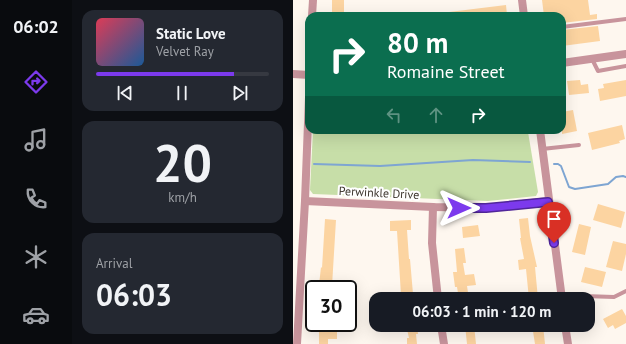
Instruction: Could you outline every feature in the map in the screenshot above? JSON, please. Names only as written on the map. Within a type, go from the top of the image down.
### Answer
[{"type":"street","points":[[313,0],[313,12]]},
{"type":"street","points":[[522,0],[524,12]]},
{"type":"street","points":[[566,62],[626,54]]},
{"type":"street","points":[[293,74],[305,75]]},
{"type":"street","points":[[297,344],[308,134]]},
{"type":"street","points":[[540,134],[548,202],[561,292]]},
{"type":"street","name":"Perwinkle Drive","points":[[305,202],[486,208],[548,202]]},
{"type":"street","points":[[433,207],[432,243],[437,292]]},
{"type":"street","points":[[442,332],[444,344]]},
{"type":"street","points":[[566,332],[568,344]]},
{"type":"lane","points":[[566,26],[626,19]]},
{"type":"lane","points":[[592,59],[598,71],[626,66]]},
{"type":"lane","points":[[542,150],[579,145]]},
{"type":"lane","points":[[595,296],[614,297],[626,291]]},
{"type":"green space","points":[[313,134],[528,134],[538,192],[536,196],[488,201],[313,194],[310,190]]},
{"type":"building","points":[[332,0],[344,0],[344,12],[332,12]]},
{"type":"building","points":[[542,0],[588,0],[590,15],[597,14],[597,19],[566,23],[566,12],[544,12]]},
{"type":"building","points":[[506,5],[507,12],[449,12]]},
{"type":"building","points":[[598,26],[600,41],[566,45],[566,30]]},
{"type":"building","points":[[580,80],[581,85],[588,84],[589,93],[569,95],[567,81]]},
{"type":"building","points":[[626,80],[626,96],[600,101],[598,89],[604,88],[603,84]]},
{"type":"building","points":[[573,110],[577,131],[566,133],[566,111]]},
{"type":"building","points":[[622,125],[625,139],[619,141],[620,143],[592,150],[588,133]]},
{"type":"building","points":[[598,204],[625,212],[621,228],[593,220]]},
{"type":"building","points":[[528,218],[530,236],[537,267],[535,267],[537,292],[528,292],[526,269],[519,270],[518,260],[524,259],[520,238],[519,219]]},
{"type":"building","points":[[325,219],[336,220],[332,280],[320,280],[321,267],[322,268]]},
{"type":"building","points":[[411,220],[411,230],[407,230],[413,292],[401,292],[397,231],[390,231],[390,221]]},
{"type":"building","points":[[579,224],[591,227],[585,255],[572,252]]},
{"type":"building","points":[[478,225],[480,236],[463,238],[462,227]]},
{"type":"building","points":[[613,241],[626,244],[626,254],[622,271],[606,267]]},
{"type":"building","points":[[464,248],[466,263],[463,263],[465,275],[474,274],[476,285],[467,286],[468,292],[458,292],[457,287],[455,287],[453,272],[457,272],[455,249]]},
{"type":"building","points":[[585,267],[606,272],[602,287],[581,282]]},
{"type":"building","points":[[622,309],[626,316],[626,323],[615,329],[613,325],[608,328],[603,319]]},
{"type":"building","points":[[319,332],[337,332],[337,339],[328,339],[328,344],[319,344]]},
{"type":"building","points":[[408,332],[418,332],[418,334],[416,334],[417,344],[407,344],[407,338],[409,338]]},
{"type":"building","points":[[466,332],[475,332],[476,344],[467,344]]},
{"type":"building","points":[[533,332],[544,332],[545,344],[535,344]]},
{"type":"waterway","points":[[314,164],[380,166],[473,160],[530,162]]},
{"type":"waterway","points":[[554,164],[561,166],[569,187],[575,189],[608,184],[616,177],[626,177]]},
{"type":"route","points":[[459,208],[486,208],[548,202],[554,243]]}]
